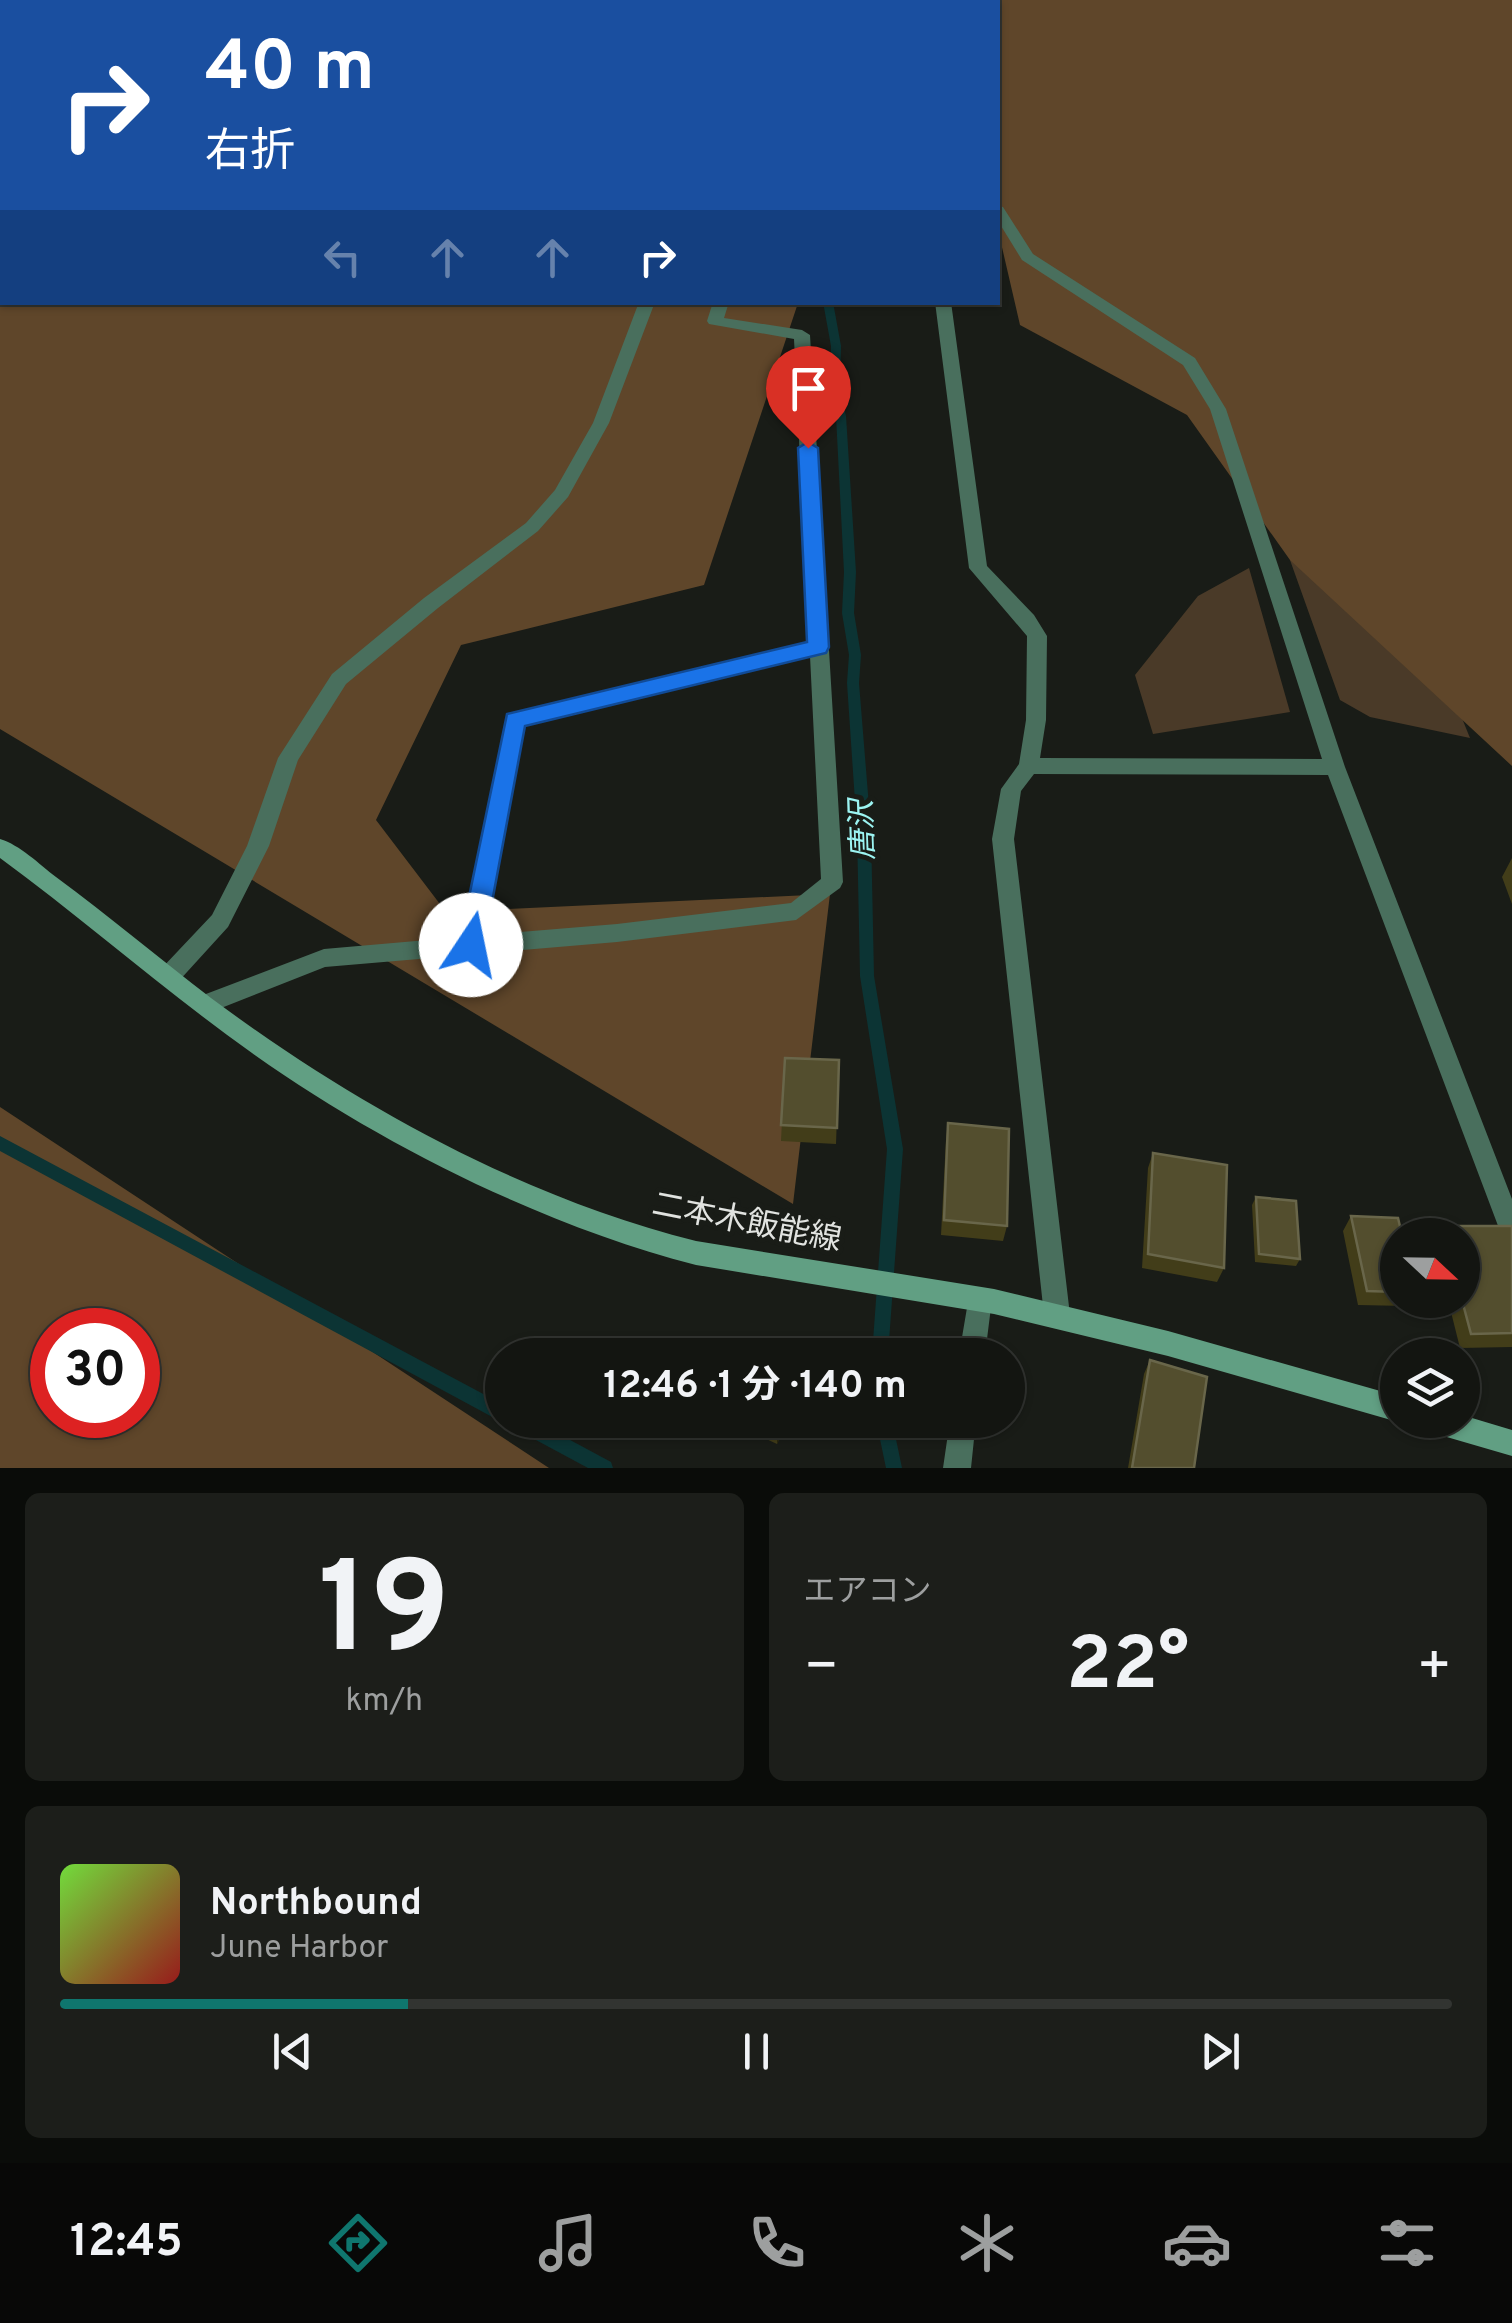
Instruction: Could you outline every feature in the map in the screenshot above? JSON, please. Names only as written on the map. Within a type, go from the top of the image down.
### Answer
[{"type":"main road","name":"二本木飯能線","points":[[0,847],[264,1049],[361,1108],[501,1181],[622,1232],[735,1261],[934,1289],[1057,1315],[1380,1404]]},
{"type":"main road","points":[[1480,1434],[1512,1443]]},
{"type":"street","points":[[1000,213],[1027,257],[1189,362],[1218,409],[1335,767],[1512,1231]]},
{"type":"street","points":[[169,976],[220,922],[258,846],[288,758],[339,679],[431,603],[532,528],[562,493],[602,423],[646,305]]},
{"type":"street","points":[[206,1004],[324,958],[796,912],[832,882],[802,335],[715,321],[720,305]]},
{"type":"street","points":[[943,305],[978,568],[1028,620],[1038,636],[1036,720],[1029,766],[1012,789],[1004,839],[1057,1315]]},
{"type":"street","points":[[471,945],[515,720],[818,647]]},
{"type":"street","points":[[1029,766],[1335,767]]},
{"type":"street","points":[[974,1338],[980,1299]]},
{"type":"street","points":[[957,1468],[961,1438]]},
{"type":"shaded area","points":[[1000,0],[1512,0],[1512,766],[1290,560],[1187,415],[1020,325],[1000,239]]},
{"type":"shaded area","points":[[0,305],[797,305],[704,585],[461,645],[376,820],[446,912],[830,894],[793,1204],[0,729]]},
{"type":"shaded area","points":[[1435,537],[1457,706],[1470,738],[1370,717],[1340,700],[1290,560]]},
{"type":"shaded area","points":[[1249,568],[1290,712],[1153,734],[1135,675],[1198,596]]},
{"type":"shaded area","points":[[0,1107],[485,1426],[485,1438],[503,1438],[549,1468],[0,1468]]},
{"type":"building","points":[[785,1058],[839,1060],[837,1128],[781,1125]]},
{"type":"building","points":[[948,1123],[1009,1129],[1007,1226],[944,1220]]},
{"type":"building","points":[[1153,1153],[1227,1165],[1224,1268],[1148,1254]]},
{"type":"building","points":[[1256,1197],[1296,1201],[1300,1259],[1259,1254]]},
{"type":"building","points":[[1351,1216],[1398,1218],[1380,1218],[1380,1291],[1367,1291]]},
{"type":"building","points":[[1480,1226],[1512,1226],[1512,1333],[1471,1334],[1467,1318],[1480,1318]]},
{"type":"building","points":[[1150,1360],[1207,1377],[1194,1468],[1132,1468]]},
{"type":"waterway","name":"唐沢","points":[[829,305],[836,346],[835,391],[841,416],[850,572],[848,613],[855,655],[853,683],[864,831],[867,976],[895,1149],[881,1338]]},
{"type":"waterway","points":[[0,1143],[485,1404]]},
{"type":"waterway","points":[[549,1438],[605,1468]]},
{"type":"waterway","name":"唐沢","points":[[888,1438],[894,1468]]},
{"type":"route","points":[[471,945],[515,720],[818,647],[808,448]]}]
